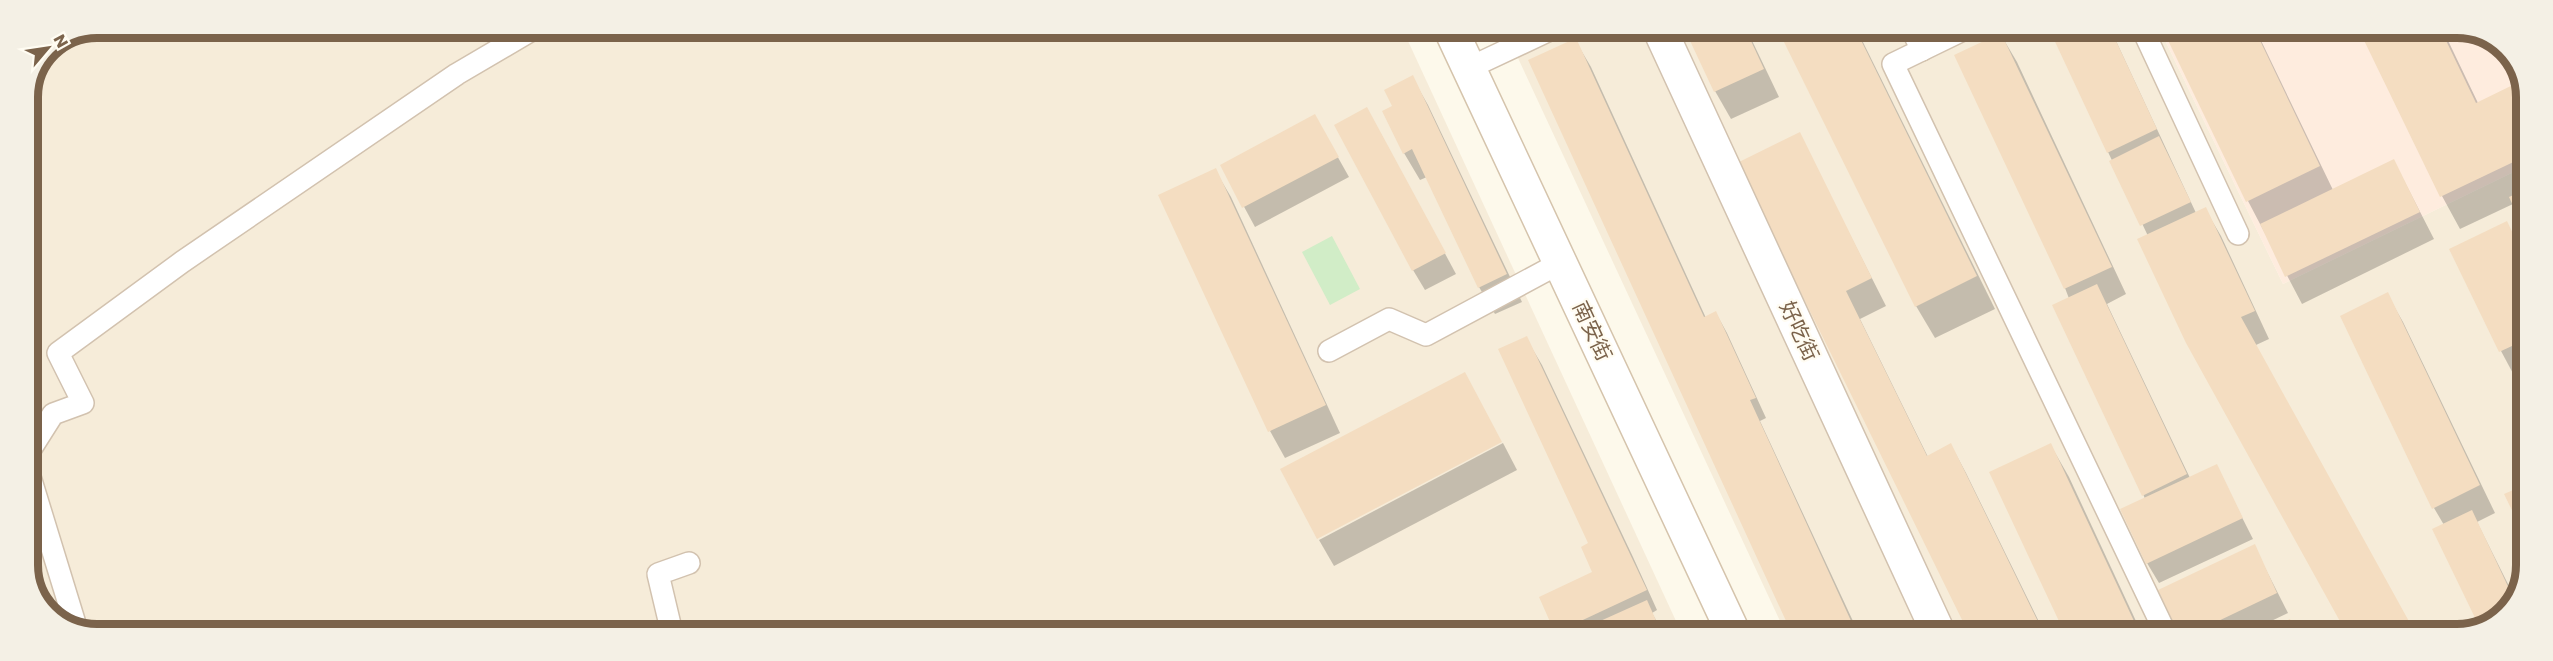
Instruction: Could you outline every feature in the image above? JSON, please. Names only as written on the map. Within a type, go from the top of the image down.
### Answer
[{"type":"main road","name":"南安街","points":[[1454,37],[1729,624]]},
{"type":"main road","name":"好吃街","points":[[1663,37],[1934,624]]},
{"type":"lane","points":[[38,437],[52,414],[83,403],[58,353],[182,262],[457,74],[520,37]]},
{"type":"lane","points":[[1469,68],[1535,37]]},
{"type":"lane","points":[[1915,37],[1922,51]]},
{"type":"lane","points":[[1949,37],[1893,64],[2161,624]]},
{"type":"lane","points":[[2146,37],[2238,234]]},
{"type":"lane","points":[[1329,351],[1389,319],[1426,335],[1560,263]]},
{"type":"lane","points":[[38,502],[75,619]]},
{"type":"lane","points":[[670,624],[658,574],[689,563]]},
{"type":"shaded area","points":[[96,37],[1406,37],[1677,624],[96,624],[67,616],[52,604],[42,587],[38,569],[37,96],[47,64],[64,47],[74,42]]},
{"type":"shaded area","points":[[1508,37],[2163,37],[2283,284],[2515,171],[2516,565],[2508,594],[2493,611],[2476,620],[2457,624],[1781,624]]},
{"type":"shaded area","points":[[2163,37],[2457,37],[2486,45],[2501,57],[2514,81],[2515,171],[2283,284]]},
{"type":"green space","points":[[1332,236],[1360,289],[1330,305],[1302,252]]},
{"type":"building","points":[[1688,37],[1749,37],[1764,69],[1714,92]]},
{"type":"building","points":[[1781,37],[1859,37],[1977,276],[1915,307]]},
{"type":"building","points":[[1992,37],[2003,37],[2112,267],[2064,289],[1954,55]]},
{"type":"building","points":[[2053,37],[2114,37],[2157,129],[2107,153]]},
{"type":"building","points":[[2166,37],[2258,37],[2320,166],[2246,202]]},
{"type":"building","points":[[2362,37],[2444,37],[2476,103],[2514,84],[2515,161],[2440,197]]},
{"type":"building","points":[[1576,38],[1704,317],[1716,311],[1756,398],[1750,400],[1852,624],[1787,624],[1528,60]]},
{"type":"building","points":[[1413,75],[1507,274],[1478,288],[1412,149],[1403,154],[1382,111],[1392,106],[1384,90]]},
{"type":"building","points":[[1367,107],[1446,253],[1412,271],[1334,125]]},
{"type":"building","points":[[1315,114],[1339,157],[1242,208],[1220,165]]},
{"type":"building","points":[[1800,132],[1872,278],[1846,291],[1927,456],[1951,443],[2039,624],[1964,624],[1737,163]]},
{"type":"building","points":[[2159,136],[2191,202],[2140,226],[2109,161]]},
{"type":"building","points":[[2394,159],[2420,212],[2285,277],[2260,224]]},
{"type":"building","points":[[1216,168],[1326,405],[1268,432],[1158,195]]},
{"type":"building","points":[[2515,194],[2515,211],[2509,197]]},
{"type":"building","points":[[2206,207],[2255,311],[2241,317],[2410,624],[2341,624],[2186,343],[2137,239]]},
{"type":"building","points":[[2507,221],[2515,239],[2516,344],[2499,352],[2449,249]]},
{"type":"building","points":[[2097,284],[2187,474],[2142,496],[2052,305]]},
{"type":"building","points":[[2388,292],[2480,485],[2432,509],[2340,316]]},
{"type":"building","points":[[1527,336],[1647,590],[1574,624],[1551,624],[1539,597],[1592,572],[1581,547],[1588,543],[1498,349]]},
{"type":"building","points":[[1465,372],[1502,442],[1317,539],[1280,469]]},
{"type":"building","points":[[2051,443],[2135,624],[2060,624],[1989,472]]},
{"type":"building","points":[[2217,464],[2243,518],[2146,564],[2120,509]]},
{"type":"building","points":[[2516,489],[2516,518],[2504,494]]},
{"type":"building","points":[[2472,510],[2510,590],[2501,604],[2493,611],[2476,620],[2432,529]]},
{"type":"building","points":[[2255,544],[2277,593],[2212,624],[2174,624],[2158,590]]},
{"type":"building","points":[[1647,600],[1658,624],[1594,624]]},
{"type":"building","points":[[2290,619],[2292,624],[2280,624]]}]
